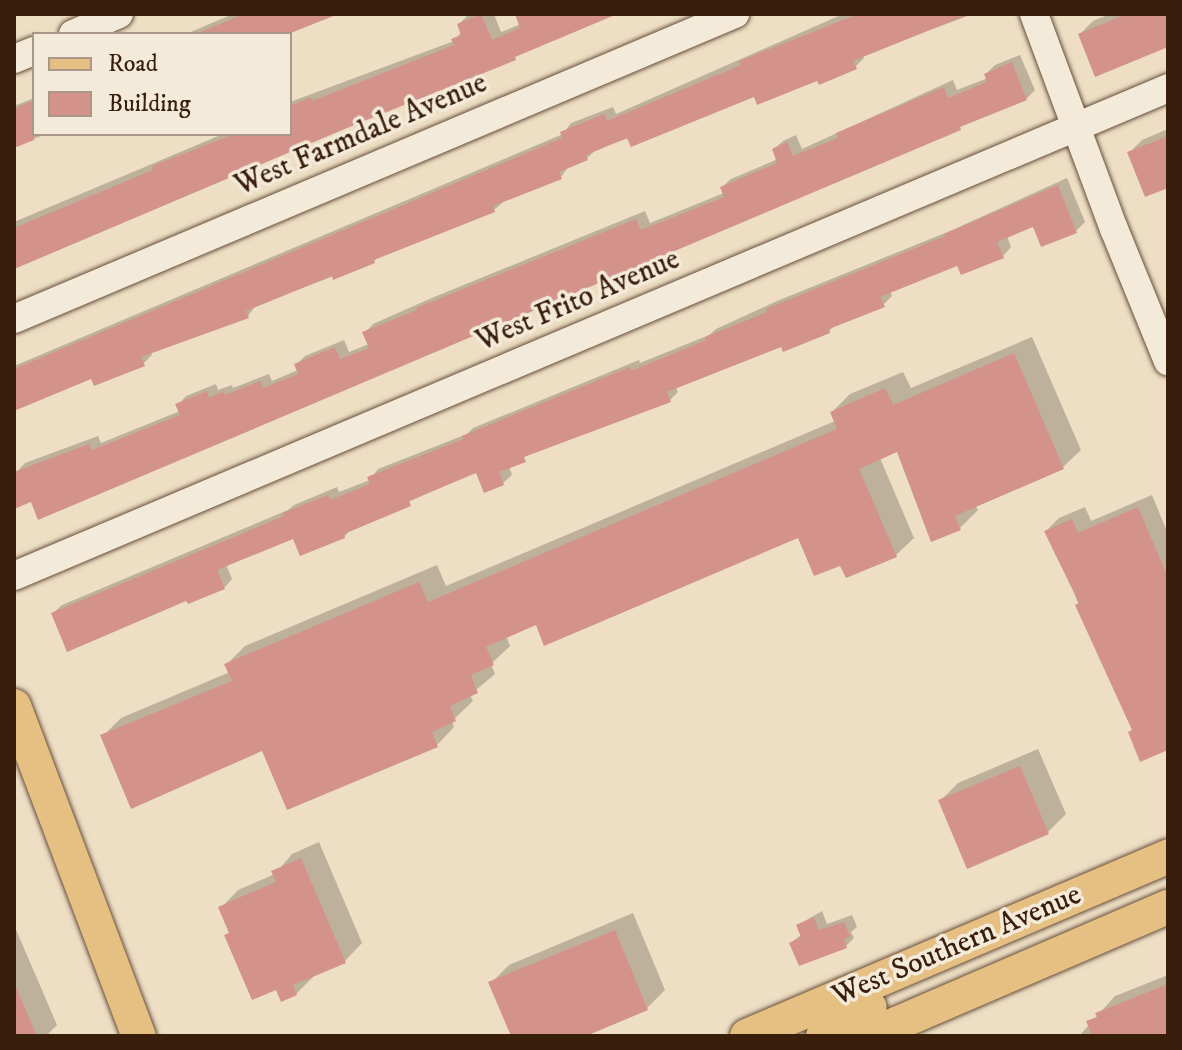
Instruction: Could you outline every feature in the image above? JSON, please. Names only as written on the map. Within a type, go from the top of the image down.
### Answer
[{"type":"main road","points":[[14,706],[139,1036]]},
{"type":"main road","name":"West Southern Avenue","points":[[747,1036],[780,1029],[1003,926],[1168,856]]},
{"type":"main road","points":[[1154,913],[1168,890]]},
{"type":"main road","name":"West Southern Avenue","points":[[868,1036],[1154,913]]},
{"type":"main road","points":[[823,1036],[827,1027],[923,984],[1003,926]]},
{"type":"street","points":[[78,32],[119,14]]},
{"type":"street","name":"West Farmdale Avenue","points":[[14,319],[735,14]]},
{"type":"street","points":[[1034,14],[1168,361]]},
{"type":"street","name":"West Frito Avenue","points":[[14,576],[1168,88]]},
{"type":"building","points":[[244,14],[336,14],[292,32],[201,32]]},
{"type":"building","points":[[481,14],[492,40],[520,28],[515,14],[615,15],[515,57],[516,60],[14,269],[14,228],[153,170],[152,166],[229,136],[292,136],[292,105],[311,97],[312,101],[454,45],[451,39],[461,35],[457,24]]},
{"type":"building","points":[[858,14],[967,15],[853,61],[857,69],[819,85],[817,81],[757,105],[754,97],[631,147],[627,138],[586,155],[588,160],[559,172],[562,179],[493,206],[495,212],[374,260],[375,263],[333,280],[332,276],[246,311],[249,318],[141,357],[145,366],[94,386],[91,379],[14,411],[14,369],[562,138],[560,132],[604,114],[607,121],[741,65],[739,61]]},
{"type":"building","points":[[1127,14],[1168,14],[1168,47],[1095,77],[1078,34]]},
{"type":"building","points":[[1012,62],[1027,100],[960,127],[961,130],[38,520],[31,502],[14,509],[14,472],[89,444],[92,450],[180,415],[175,404],[207,391],[209,398],[223,392],[225,395],[260,381],[263,388],[298,374],[294,364],[335,347],[340,359],[369,348],[362,332],[416,308],[636,219],[641,230],[724,197],[720,187],[777,163],[772,149],[787,142],[793,156],[838,138],[836,133],[944,87],[948,98],[987,82],[984,74]]},
{"type":"building","points":[[32,101],[34,140],[14,148],[14,109]]},
{"type":"building","points":[[1168,136],[1168,188],[1145,197],[1127,152]]},
{"type":"building","points":[[1058,185],[1077,233],[1041,247],[1033,227],[997,242],[1004,258],[961,275],[957,266],[880,297],[885,307],[829,329],[830,333],[783,352],[781,347],[667,392],[671,402],[524,457],[526,462],[499,472],[504,485],[484,493],[476,473],[409,501],[411,506],[300,556],[293,539],[217,570],[225,589],[188,604],[186,601],[67,652],[51,613],[284,516],[283,513],[328,495],[330,500],[370,484],[367,477],[630,367],[631,371],[706,340],[705,337],[767,312],[766,309],[945,236]]},
{"type":"building","points":[[1014,353],[1064,469],[955,516],[961,530],[931,542],[897,452],[859,469],[897,557],[846,578],[840,566],[814,576],[798,538],[544,646],[536,625],[486,647],[494,665],[471,675],[478,693],[450,706],[456,721],[432,732],[438,747],[287,810],[262,751],[131,809],[100,735],[232,681],[224,664],[419,582],[428,602],[837,429],[830,412],[885,388],[893,405]]},
{"type":"building","points":[[1138,507],[1168,578],[1168,750],[1140,762],[1128,732],[1132,730],[1075,605],[1079,603],[1044,531],[1072,519],[1078,533]]},
{"type":"building","points":[[1020,766],[1049,834],[967,869],[938,800]]},
{"type":"building","points":[[301,858],[346,963],[293,985],[297,995],[281,1002],[276,990],[252,1000],[224,935],[229,933],[218,907],[276,882],[271,871]]},
{"type":"building","points":[[814,917],[819,930],[844,922],[850,936],[844,939],[847,948],[799,966],[789,943],[801,937],[796,925]]},
{"type":"building","points":[[615,930],[648,1010],[586,1036],[511,1036],[488,982]]},
{"type":"building","points":[[14,983],[37,1036],[14,1036]]},
{"type":"building","points":[[1168,984],[1168,1036],[1092,1036],[1086,1021],[1097,1017],[1095,1013]]}]
